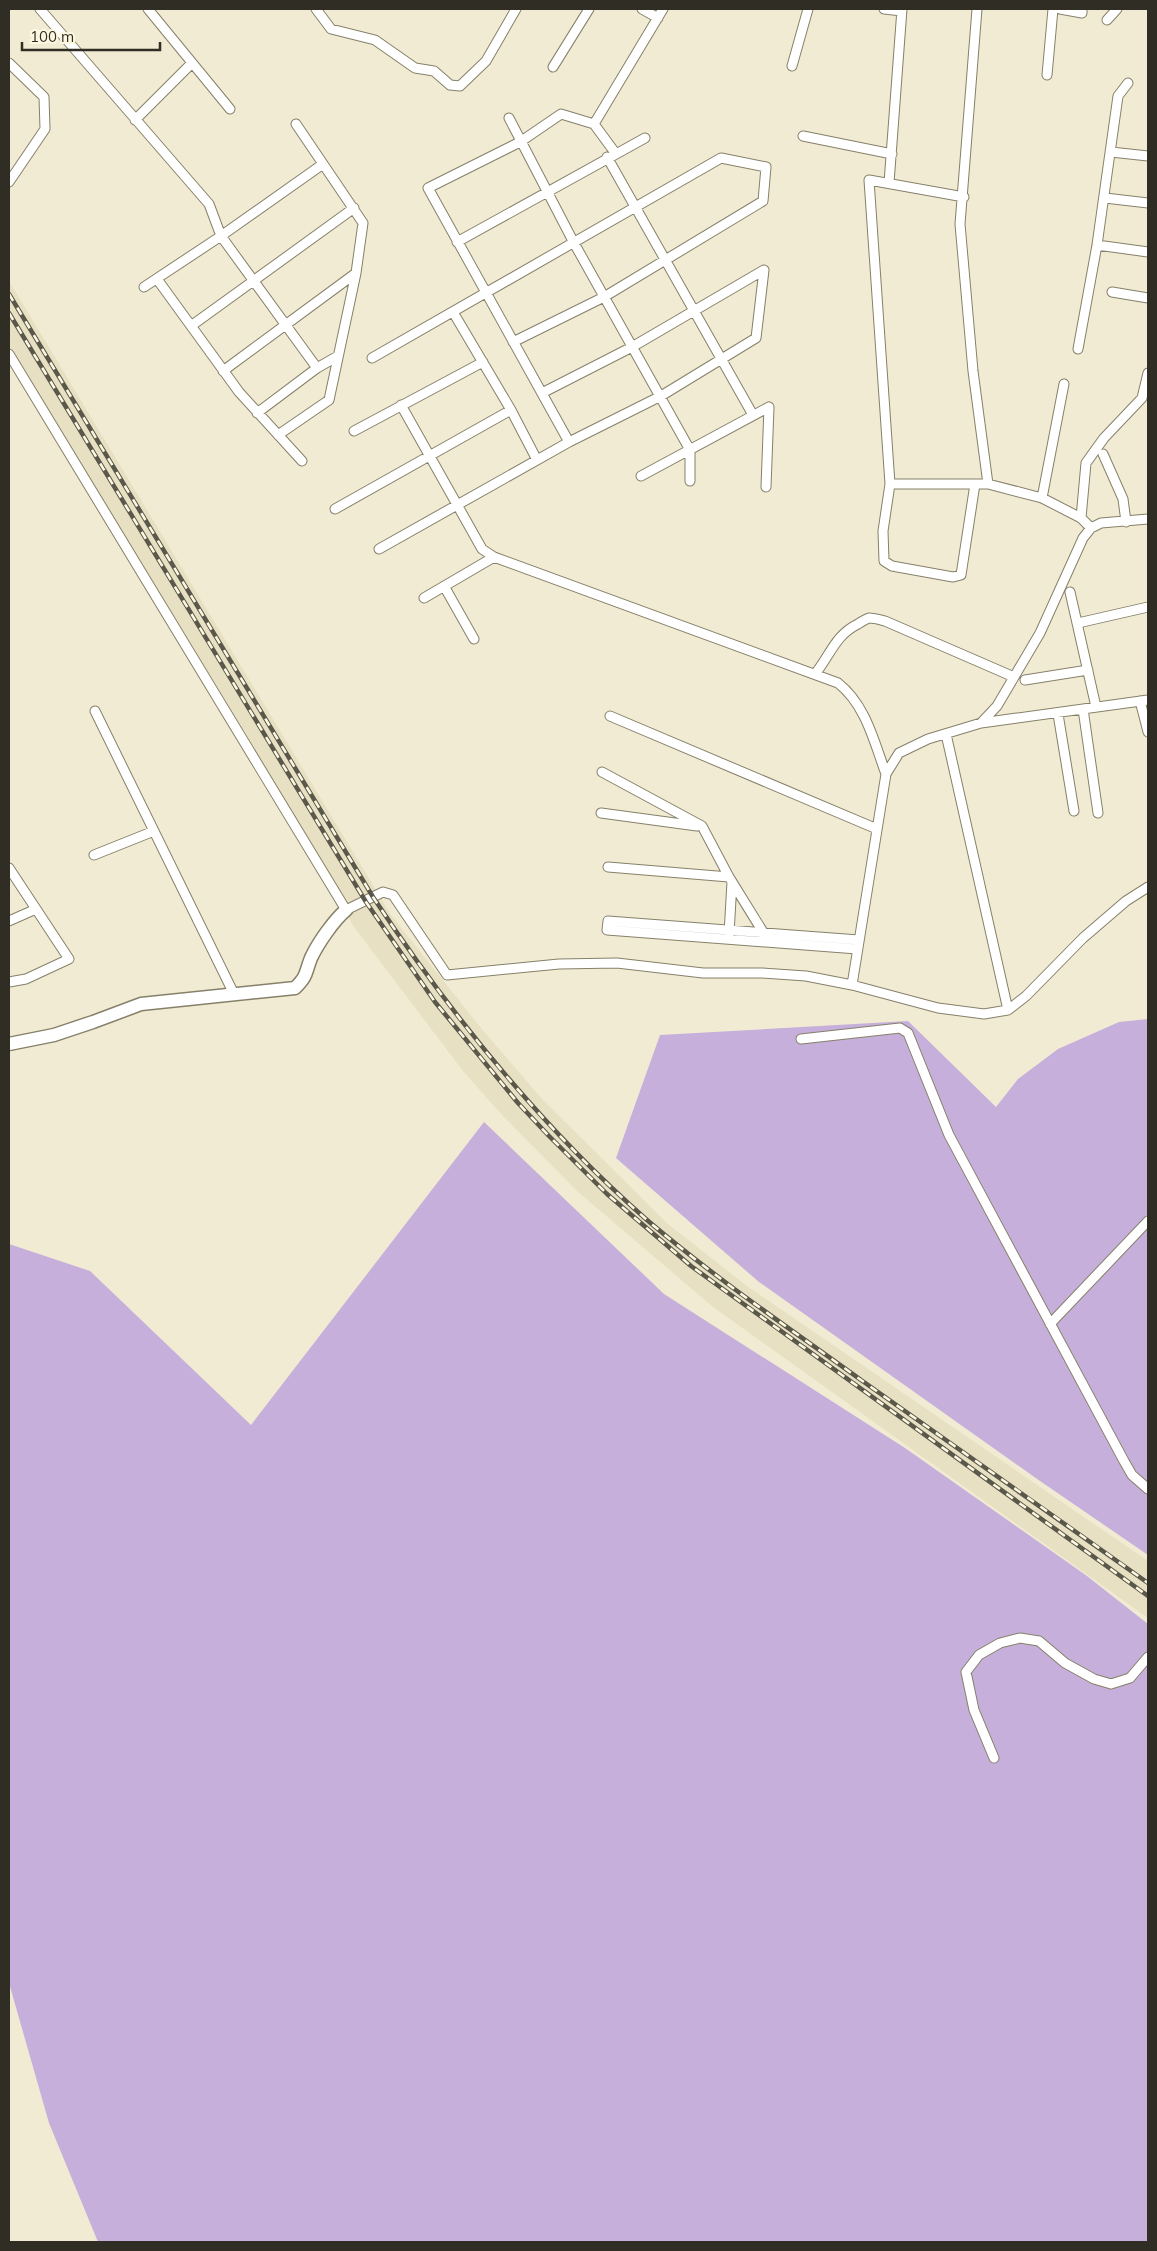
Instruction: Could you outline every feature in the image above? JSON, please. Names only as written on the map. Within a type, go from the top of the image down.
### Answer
[{"type":"street","points":[[40,9],[209,204],[221,236],[317,368]]},
{"type":"street","points":[[148,9],[230,109]]},
{"type":"street","points":[[316,9],[331,29],[375,40],[416,68],[434,71],[450,85],[460,86],[486,61],[516,9]]},
{"type":"street","points":[[552,67],[589,9]]},
{"type":"street","points":[[642,9],[658,18]]},
{"type":"street","points":[[594,124],[663,9]]},
{"type":"street","points":[[792,66],[808,9]]},
{"type":"street","points":[[884,9],[902,10],[889,183]]},
{"type":"street","points":[[977,9],[964,197],[960,224],[974,371],[988,484]]},
{"type":"street","points":[[1047,75],[1053,9]]},
{"type":"street","points":[[1060,9],[1082,13],[1082,9]]},
{"type":"street","points":[[1107,20],[1117,9]]},
{"type":"street","points":[[9,62],[44,96],[45,129],[9,182]]},
{"type":"street","points":[[135,120],[192,63]]},
{"type":"street","points":[[1078,349],[1098,245],[1118,96],[1128,83]]},
{"type":"street","points":[[569,442],[428,188],[520,142],[561,114],[594,124],[636,207],[753,415]]},
{"type":"street","points":[[509,118],[574,243],[690,450],[690,480]]},
{"type":"street","points":[[278,435],[329,400],[356,273],[363,223],[296,124]]},
{"type":"street","points":[[803,136],[892,154]]},
{"type":"street","points":[[457,242],[611,155],[645,138]]},
{"type":"street","points":[[1111,152],[1148,156]]},
{"type":"street","points":[[372,358],[721,158],[766,167],[764,201],[604,297],[513,342]]},
{"type":"street","points":[[144,287],[221,236],[323,164]]},
{"type":"street","points":[[964,197],[869,180],[890,484],[883,531],[884,561],[892,566],[953,577],[961,576],[964,570],[975,484]]},
{"type":"street","points":[[1105,198],[1148,203]]},
{"type":"street","points":[[191,326],[354,208]]},
{"type":"street","points":[[1098,245],[1148,252]]},
{"type":"street","points":[[379,549],[569,442],[660,396],[756,338],[764,270],[632,346],[542,393]]},
{"type":"street","points":[[223,371],[356,273]]},
{"type":"street","points":[[157,279],[223,371],[257,413],[302,461]]},
{"type":"street","points":[[1112,292],[1148,298]]},
{"type":"street","points":[[453,312],[537,460]]},
{"type":"street","points":[[9,354],[346,910]]},
{"type":"street","points":[[257,413],[317,368],[338,356]]},
{"type":"street","points":[[354,431],[483,362]]},
{"type":"street","points":[[1081,518],[1086,463],[1104,438],[1142,398],[1148,373]]},
{"type":"street","points":[[1042,498],[1064,384]]},
{"type":"street","points":[[401,405],[482,550],[494,557],[838,683],[851,693],[860,708],[886,774]]},
{"type":"street","points":[[641,476],[769,407],[766,487]]},
{"type":"street","points":[[335,509],[510,410]]},
{"type":"street","points":[[1103,454],[1123,499],[1126,522]]},
{"type":"street","points":[[890,484],[988,484],[1042,498],[1081,518],[1091,528]]},
{"type":"street","points":[[981,723],[997,706],[1040,633],[1083,538],[1091,528],[1100,523],[1148,519]]},
{"type":"street","points":[[424,598],[494,557]]},
{"type":"street","points":[[444,586],[474,639]]},
{"type":"street","points":[[1070,592],[1096,707]]},
{"type":"street","points":[[1078,623],[1148,607]]},
{"type":"street","points":[[815,674],[826,660],[829,651],[838,638],[869,618],[885,621],[1014,677]]},
{"type":"street","points":[[1025,680],[1088,670]]},
{"type":"street","points":[[852,984],[886,774],[899,753],[928,739],[981,723],[1058,714],[1144,700],[1148,732]]},
{"type":"street","points":[[1083,709],[1098,813]]},
{"type":"street","points":[[95,711],[234,994]]},
{"type":"street","points":[[1058,714],[1074,811]]},
{"type":"street","points":[[610,716],[877,829]]},
{"type":"street","points":[[946,734],[1008,1010]]},
{"type":"street","points":[[602,772],[702,826],[763,937]]},
{"type":"street","points":[[601,813],[702,826]]},
{"type":"street","points":[[94,855],[154,830]]},
{"type":"street","points":[[608,867],[731,879]]},
{"type":"street","points":[[9,868],[69,959],[26,979],[9,982]]},
{"type":"street","points":[[729,939],[731,879]]},
{"type":"street","points":[[9,1044],[54,1035],[141,1004],[295,988],[306,978],[312,957],[334,920],[346,910],[383,892],[393,895],[447,975],[559,964],[617,963],[702,973],[762,973],[806,976],[852,984],[938,1008],[984,1014],[1008,1010],[1026,996],[1084,938],[1126,901],[1148,887]]},
{"type":"street","points":[[9,921],[36,909]]},
{"type":"street","points":[[763,937],[729,939],[662,929],[608,920],[607,930],[662,929],[729,930],[763,937],[858,944]]},
{"type":"street","points":[[801,1039],[900,1028],[908,1033],[948,1135],[1124,1461],[1132,1475],[1148,1489]]},
{"type":"street","points":[[1050,1324],[1148,1221]]},
{"type":"street","points":[[994,1758],[974,1710],[966,1672],[979,1655],[1000,1643],[1020,1638],[1039,1641],[1065,1663],[1094,1679],[1111,1684],[1130,1678],[1148,1657]]},
{"type":"shaded area","points":[[9,281],[391,915],[481,1028],[542,1099],[668,1224],[747,1286],[1148,1561],[1148,1618],[713,1307],[577,1191],[503,1116],[463,1071],[354,927],[217,687],[9,346]]},
{"type":"shaded area","points":[[1148,1019],[1148,1555],[759,1282],[616,1158],[660,1035],[908,1021],[996,1107],[1018,1079],[1058,1049],[1119,1022]]},
{"type":"shaded area","points":[[484,1122],[664,1294],[905,1448],[1087,1576],[1148,1624],[1148,2242],[98,2242],[49,2123],[9,1983],[9,1244],[90,1271],[251,1425]]},
{"type":"railway","points":[[9,294],[373,897],[466,1026],[534,1108],[608,1184],[647,1220],[699,1262],[861,1380],[1148,1583]]},
{"type":"railway","points":[[9,313],[366,902],[435,1002],[518,1103],[607,1194],[691,1266],[1148,1596]]}]
